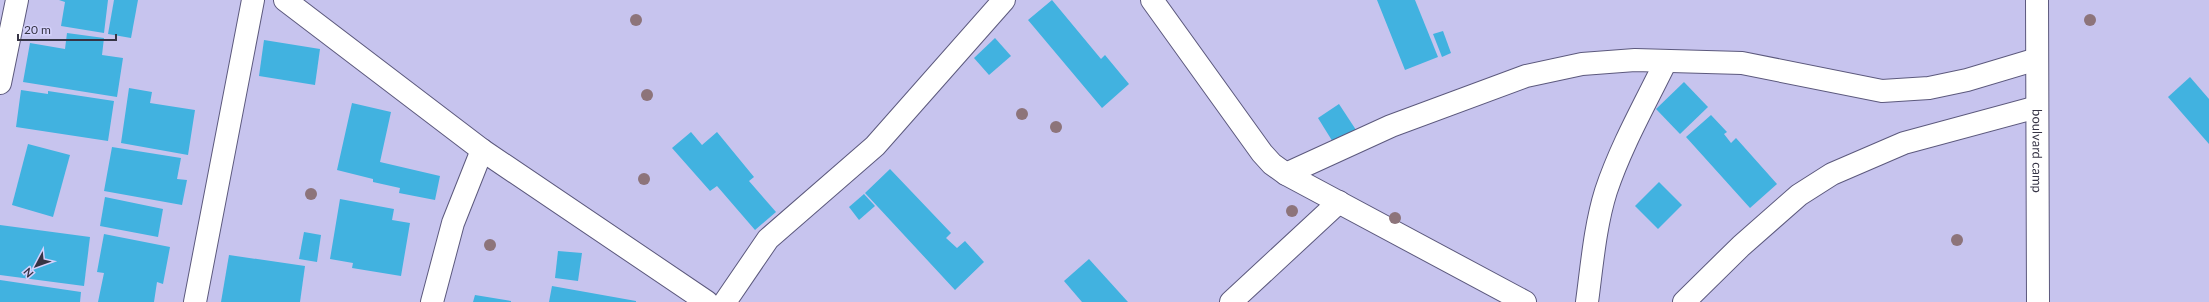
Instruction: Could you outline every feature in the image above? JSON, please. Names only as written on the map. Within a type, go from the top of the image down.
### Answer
[{"type":"street","points":[[0,83],[17,0]]},
{"type":"street","points":[[195,302],[253,0]]},
{"type":"street","points":[[285,0],[482,150],[707,302]]},
{"type":"street","points":[[725,302],[768,239],[875,146],[915,103],[1004,0]]},
{"type":"street","points":[[1152,0],[1262,153],[1272,164],[1286,174],[1525,302]]},
{"type":"street","name":"boulvard camp","points":[[2037,0],[2038,302]]},
{"type":"street","points":[[1286,174],[1391,126],[1526,76],[1582,64],[1635,60],[1742,63],[1882,90],[1929,88],[1967,80],[2037,59]]},
{"type":"street","points":[[1587,302],[1597,234],[1606,192],[1621,153],[1666,61]]},
{"type":"street","points":[[1684,302],[1741,246],[1800,195],[1832,174],[1904,143],[2037,108]]},
{"type":"street","points":[[432,302],[453,223],[482,150]]},
{"type":"street","points":[[1231,302],[1339,202]]},
{"type":"building","points":[[59,0],[108,0],[104,33],[61,26],[65,2]]},
{"type":"building","points":[[114,0],[138,0],[131,38],[108,34]]},
{"type":"building","points":[[1052,0],[1101,59],[1105,55],[1129,84],[1102,108],[1028,20]]},
{"type":"building","points":[[1377,0],[1415,0],[1438,57],[1405,70]]},
{"type":"building","points":[[1443,31],[1451,53],[1442,57],[1433,34]]},
{"type":"building","points":[[67,33],[104,38],[102,55],[123,58],[117,97],[23,82],[30,43],[65,49]]},
{"type":"building","points":[[995,38],[1011,56],[989,75],[974,58]]},
{"type":"building","points":[[264,40],[320,49],[315,85],[259,76]]},
{"type":"building","points":[[2190,77],[2209,99],[2209,144],[2168,97]]},
{"type":"building","points":[[1684,82],[1708,107],[1680,134],[1656,109]]},
{"type":"building","points":[[129,88],[152,92],[150,103],[195,110],[188,155],[121,143]]},
{"type":"building","points":[[21,90],[48,94],[48,91],[114,101],[108,141],[16,127]]},
{"type":"building","points":[[352,103],[391,112],[380,162],[440,176],[435,200],[399,193],[400,188],[373,182],[373,179],[337,170]]},
{"type":"building","points":[[1339,104],[1358,133],[1336,147],[1318,118]]},
{"type":"building","points":[[1711,115],[1727,132],[1724,134],[1731,143],[1736,138],[1777,184],[1750,208],[1686,137]]},
{"type":"building","points":[[691,132],[702,145],[717,132],[754,177],[749,181],[776,212],[755,230],[717,186],[710,191],[672,148]]},
{"type":"building","points":[[28,144],[70,155],[53,217],[12,205]]},
{"type":"building","points":[[112,147],[181,158],[177,179],[187,180],[182,205],[104,191]]},
{"type":"building","points":[[890,169],[951,233],[946,238],[957,248],[965,241],[984,262],[955,290],[865,193]]},
{"type":"building","points":[[1659,182],[1682,205],[1658,229],[1635,206]]},
{"type":"building","points":[[864,194],[875,206],[859,220],[849,207]]},
{"type":"building","points":[[105,197],[163,209],[158,237],[100,226]]},
{"type":"building","points":[[340,199],[394,209],[392,220],[410,223],[401,276],[352,268],[353,263],[330,259]]},
{"type":"building","points":[[0,225],[90,237],[84,286],[0,275]]},
{"type":"building","points":[[304,232],[321,235],[317,262],[299,259]]},
{"type":"building","points":[[104,234],[170,247],[163,284],[157,282],[154,302],[98,302],[104,273],[97,272]]},
{"type":"building","points":[[558,251],[582,253],[578,281],[555,278]]},
{"type":"building","points":[[229,255],[305,266],[300,302],[221,302]]},
{"type":"building","points":[[1089,259],[1128,302],[1082,302],[1064,281]]},
{"type":"building","points":[[0,280],[81,292],[80,302],[0,302]]},
{"type":"building","points":[[552,286],[636,301],[636,302],[549,302]]},
{"type":"building","points":[[475,295],[511,301],[511,302],[473,302]]}]
